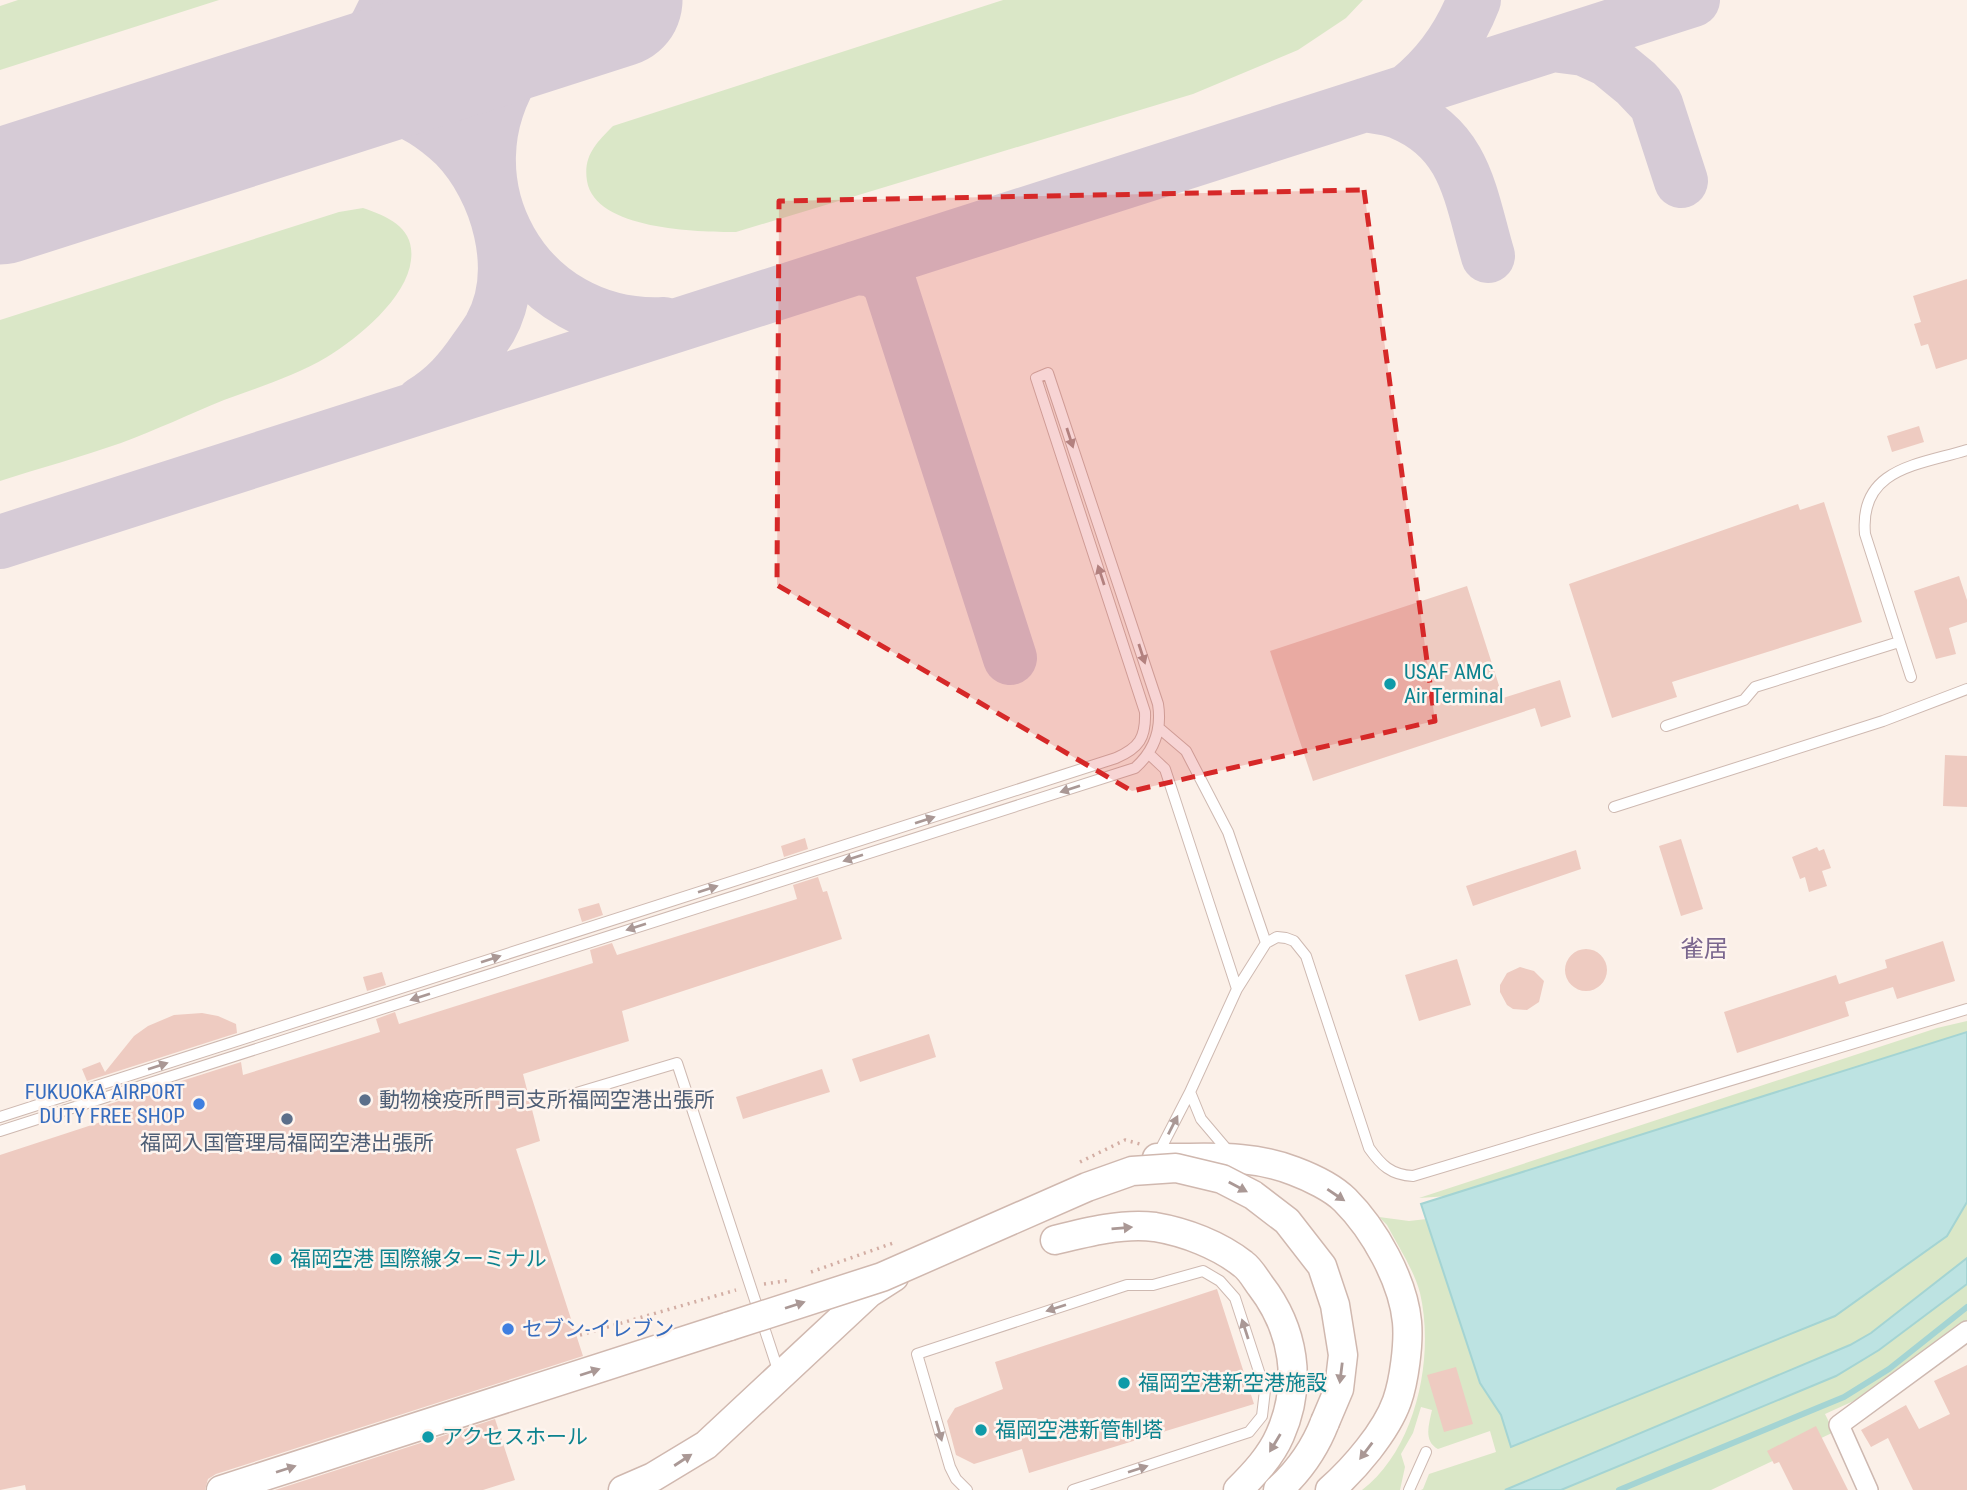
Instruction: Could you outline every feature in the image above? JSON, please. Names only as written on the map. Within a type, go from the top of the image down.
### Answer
[{"type":"street","points":[[625,1489],[670,1468],[706,1445],[869,1293],[887,1280],[1090,1182],[1156,1158],[1233,1157],[1263,1160],[1297,1171],[1343,1199],[1375,1236],[1400,1289],[1407,1323],[1404,1368],[1397,1402],[1384,1427],[1347,1476],[1330,1490]]},
{"type":"street","points":[[221,1490],[882,1277],[1087,1187],[1132,1171],[1176,1168],[1222,1179],[1252,1195],[1287,1221],[1322,1266],[1335,1305],[1343,1356],[1339,1389],[1316,1444],[1289,1480],[1278,1490]]},
{"type":"street","points":[[1055,1240],[1124,1226],[1154,1227],[1185,1234],[1214,1246],[1244,1265],[1270,1297],[1286,1329],[1293,1365],[1291,1402],[1280,1437],[1259,1467],[1238,1490]]},
{"type":"street","points":[[1868,1490],[1839,1425],[1967,1331]]},
{"type":"lane","points":[[0,1117],[1103,762],[1135,748],[1143,737],[1145,712],[1036,377],[1048,373],[1158,704],[1159,728],[1148,753],[1135,768],[0,1131]]},
{"type":"lane","points":[[1911,677],[1865,534],[1863,519],[1867,502],[1872,490],[1896,472],[1967,450]]},
{"type":"lane","points":[[1666,726],[1744,700],[1755,687],[1899,642]]},
{"type":"lane","points":[[1614,807],[1884,722],[1967,689]]},
{"type":"lane","points":[[1159,728],[1186,751],[1228,832],[1266,943]]},
{"type":"lane","points":[[1148,753],[1165,769],[1237,989]]},
{"type":"lane","points":[[1156,1158],[1190,1092],[1237,989],[1266,943],[1277,937],[1294,941],[1306,956],[1369,1147],[1380,1164],[1405,1175],[1427,1172],[1967,1009]]},
{"type":"lane","points":[[553,1101],[677,1063],[780,1377]]},
{"type":"lane","points":[[1190,1092],[1201,1119],[1233,1157]]},
{"type":"lane","points":[[967,1490],[956,1479],[950,1467],[916,1354],[1127,1285],[1153,1285],[1203,1271],[1220,1281],[1235,1298],[1265,1390],[1262,1416],[1249,1432],[1073,1490]]},
{"type":"lane","points":[[1409,1490],[1426,1452]]},
{"type":"highlighted area","points":[[1364,190],[1435,721],[1132,791],[777,585],[779,201]]},
{"type":"green space","points":[[18,0],[219,0],[0,70],[0,6]]},
{"type":"green space","points":[[1003,0],[1363,0],[1346,18],[1298,50],[1193,94],[736,232],[650,225],[608,210],[594,197],[587,181],[587,164],[596,144],[613,126]]},
{"type":"green space","points":[[363,208],[398,225],[409,240],[411,260],[401,289],[379,316],[353,339],[315,364],[277,381],[121,443],[0,481],[0,320],[339,212]]},
{"type":"green space","points":[[1967,1021],[1967,1320],[1880,1389],[1825,1414],[1834,1432],[1711,1490],[1421,1490],[1429,1474],[1496,1452],[1490,1431],[1438,1449],[1433,1446],[1429,1437],[1432,1410],[1421,1407],[1413,1433],[1401,1454],[1405,1467],[1400,1490],[1362,1490],[1381,1472],[1408,1427],[1417,1400],[1425,1345],[1424,1318],[1417,1284],[1387,1225],[1379,1217],[1409,1221],[1533,1207],[1550,1189],[1419,1198],[1937,1028]]},
{"type":"water","points":[[1967,1032],[1967,1202],[1947,1236],[1835,1316],[1511,1447],[1501,1415],[1480,1383],[1421,1204]]},
{"type":"water","points":[[1967,1258],[1967,1284],[1879,1350],[1836,1376],[1561,1490],[1505,1490],[1850,1345],[1871,1333]]},
{"type":"building","points":[[1967,279],[1967,359],[1936,369],[1928,344],[1921,346],[1914,324],[1921,322],[1913,296]]},
{"type":"building","points":[[1919,426],[1924,442],[1892,452],[1887,436]]},
{"type":"building","points":[[1824,502],[1862,622],[1672,682],[1677,697],[1612,718],[1569,584],[1798,504],[1800,510]]},
{"type":"building","points":[[1959,576],[1967,600],[1967,622],[1949,628],[1956,654],[1936,659],[1914,591]]},
{"type":"building","name":"USAF AMC Air Terminal","points":[[1467,586],[1503,698],[1560,680],[1571,717],[1541,727],[1535,708],[1313,781],[1270,651]]},
{"type":"building","points":[[1945,755],[1967,756],[1967,807],[1943,806]]},
{"type":"building","points":[[805,838],[808,849],[784,857],[781,846]]},
{"type":"building","points":[[1681,839],[1703,909],[1681,916],[1659,846]]},
{"type":"building","points":[[1817,847],[1819,851],[1824,849],[1831,868],[1822,871],[1827,886],[1809,892],[1805,877],[1800,879],[1792,857]]},
{"type":"building","points":[[1576,850],[1581,869],[1473,906],[1466,886]]},
{"type":"building","name":"福岡空港 国際線ターミナル","points":[[818,877],[823,892],[827,891],[842,939],[622,1011],[629,1041],[523,1074],[540,1141],[516,1149],[583,1356],[216,1474],[208,1479],[205,1490],[26,1490],[25,1485],[0,1490],[0,1155],[107,1120],[100,1107],[241,1062],[243,1075],[380,1032],[376,1019],[395,1012],[399,1024],[593,963],[590,950],[612,943],[617,955],[797,899],[793,885]]},
{"type":"building","points":[[599,903],[603,915],[582,922],[578,909]]},
{"type":"building","points":[[1943,941],[1955,981],[1897,999],[1893,987],[1845,1002],[1849,1016],[1737,1053],[1724,1012],[1836,975],[1839,984],[1887,968],[1885,960]]},
{"type":"building","points":[[1586,949],[1601,955],[1607,970],[1601,985],[1586,991],[1571,985],[1565,970],[1571,955]]},
{"type":"building","points":[[1457,959],[1471,1005],[1419,1021],[1405,975]]},
{"type":"building","points":[[1520,967],[1534,971],[1544,981],[1539,1002],[1527,1010],[1513,1009],[1507,1005],[1500,992],[1500,985],[1507,973]]},
{"type":"building","points":[[382,972],[386,985],[367,991],[363,977]]},
{"type":"building","points":[[202,1013],[236,1024],[237,1033],[87,1081],[82,1069],[100,1062],[105,1072],[134,1036],[148,1026],[174,1015]]},
{"type":"building","points":[[929,1034],[936,1057],[860,1082],[852,1059]]},
{"type":"building","points":[[822,1069],[830,1092],[743,1119],[736,1097]]},
{"type":"building","name":"福岡空港新空港施設","points":[[1217,1289],[1254,1404],[1029,1473],[1022,1449],[974,1464],[956,1455],[947,1421],[955,1408],[1003,1389],[995,1362]]},
{"type":"building","points":[[1967,1365],[1967,1490],[1913,1490],[1888,1438],[1871,1447],[1861,1430],[1906,1405],[1919,1429],[1950,1414],[1934,1381]]},
{"type":"building","points":[[1456,1367],[1473,1424],[1444,1432],[1427,1375]]},
{"type":"building","points":[[495,1419],[515,1480],[483,1490],[275,1490]]},
{"type":"building","points":[[1816,1426],[1848,1490],[1793,1490],[1779,1462],[1774,1464],[1767,1451]]},
{"type":"waterway","points":[[1619,1490],[1844,1397],[1889,1369],[1967,1307]]},
{"type":"taxiway","points":[[297,102],[326,82],[352,59],[373,32],[388,0]]},
{"type":"taxiway","points":[[429,0],[482,169]]},
{"type":"taxiway","points":[[511,0],[558,9],[588,9]]},
{"type":"taxiway","points":[[1409,90],[1448,50],[1474,0]]},
{"type":"taxiway","points":[[0,542],[1693,0]]},
{"type":"taxiway","points":[[588,9],[550,33],[532,48],[518,66],[497,110],[489,156],[494,200],[510,241],[537,276],[572,303],[615,320],[664,324]]},
{"type":"taxiway","points":[[1553,45],[1584,49],[1608,60],[1656,104],[1681,181]]},
{"type":"taxiway","points":[[297,102],[331,98],[364,99],[387,104],[414,115],[455,145],[483,184],[493,207],[501,232],[504,257],[504,282],[499,306],[490,328],[464,366],[445,386],[422,403]]},
{"type":"taxiway","points":[[1364,105],[1401,113],[1423,124],[1439,138],[1452,154],[1470,191],[1488,256]]},
{"type":"taxiway","points":[[855,268],[875,270],[889,282],[1010,658]]},
{"type":"runway","points":[[0,197],[615,0]]},
{"type":"place","name":"USAF AMC Air Terminal","points":[[1390,684]]},
{"type":"place","name":"動物検疫所門司支所福岡空港出張所","points":[[365,1100]]},
{"type":"place","name":"FUKUOKA AIRPORT DUTY FREE SHOP","points":[[199,1104]]},
{"type":"place","name":"福岡入国管理局福岡空港出張所","points":[[287,1119]]},
{"type":"place","name":"福岡空港 国際線ターミナル","points":[[276,1259]]},
{"type":"place","name":"セブン-イレブン","points":[[508,1329]]},
{"type":"place","name":"福岡空港新空港施設","points":[[1124,1383]]},
{"type":"place","name":"福岡空港新管制塔","points":[[981,1430]]},
{"type":"place","name":"アクセスホール","points":[[428,1437]]},
{"type":"district","name":"雀居","points":[[1704,949]]}]
